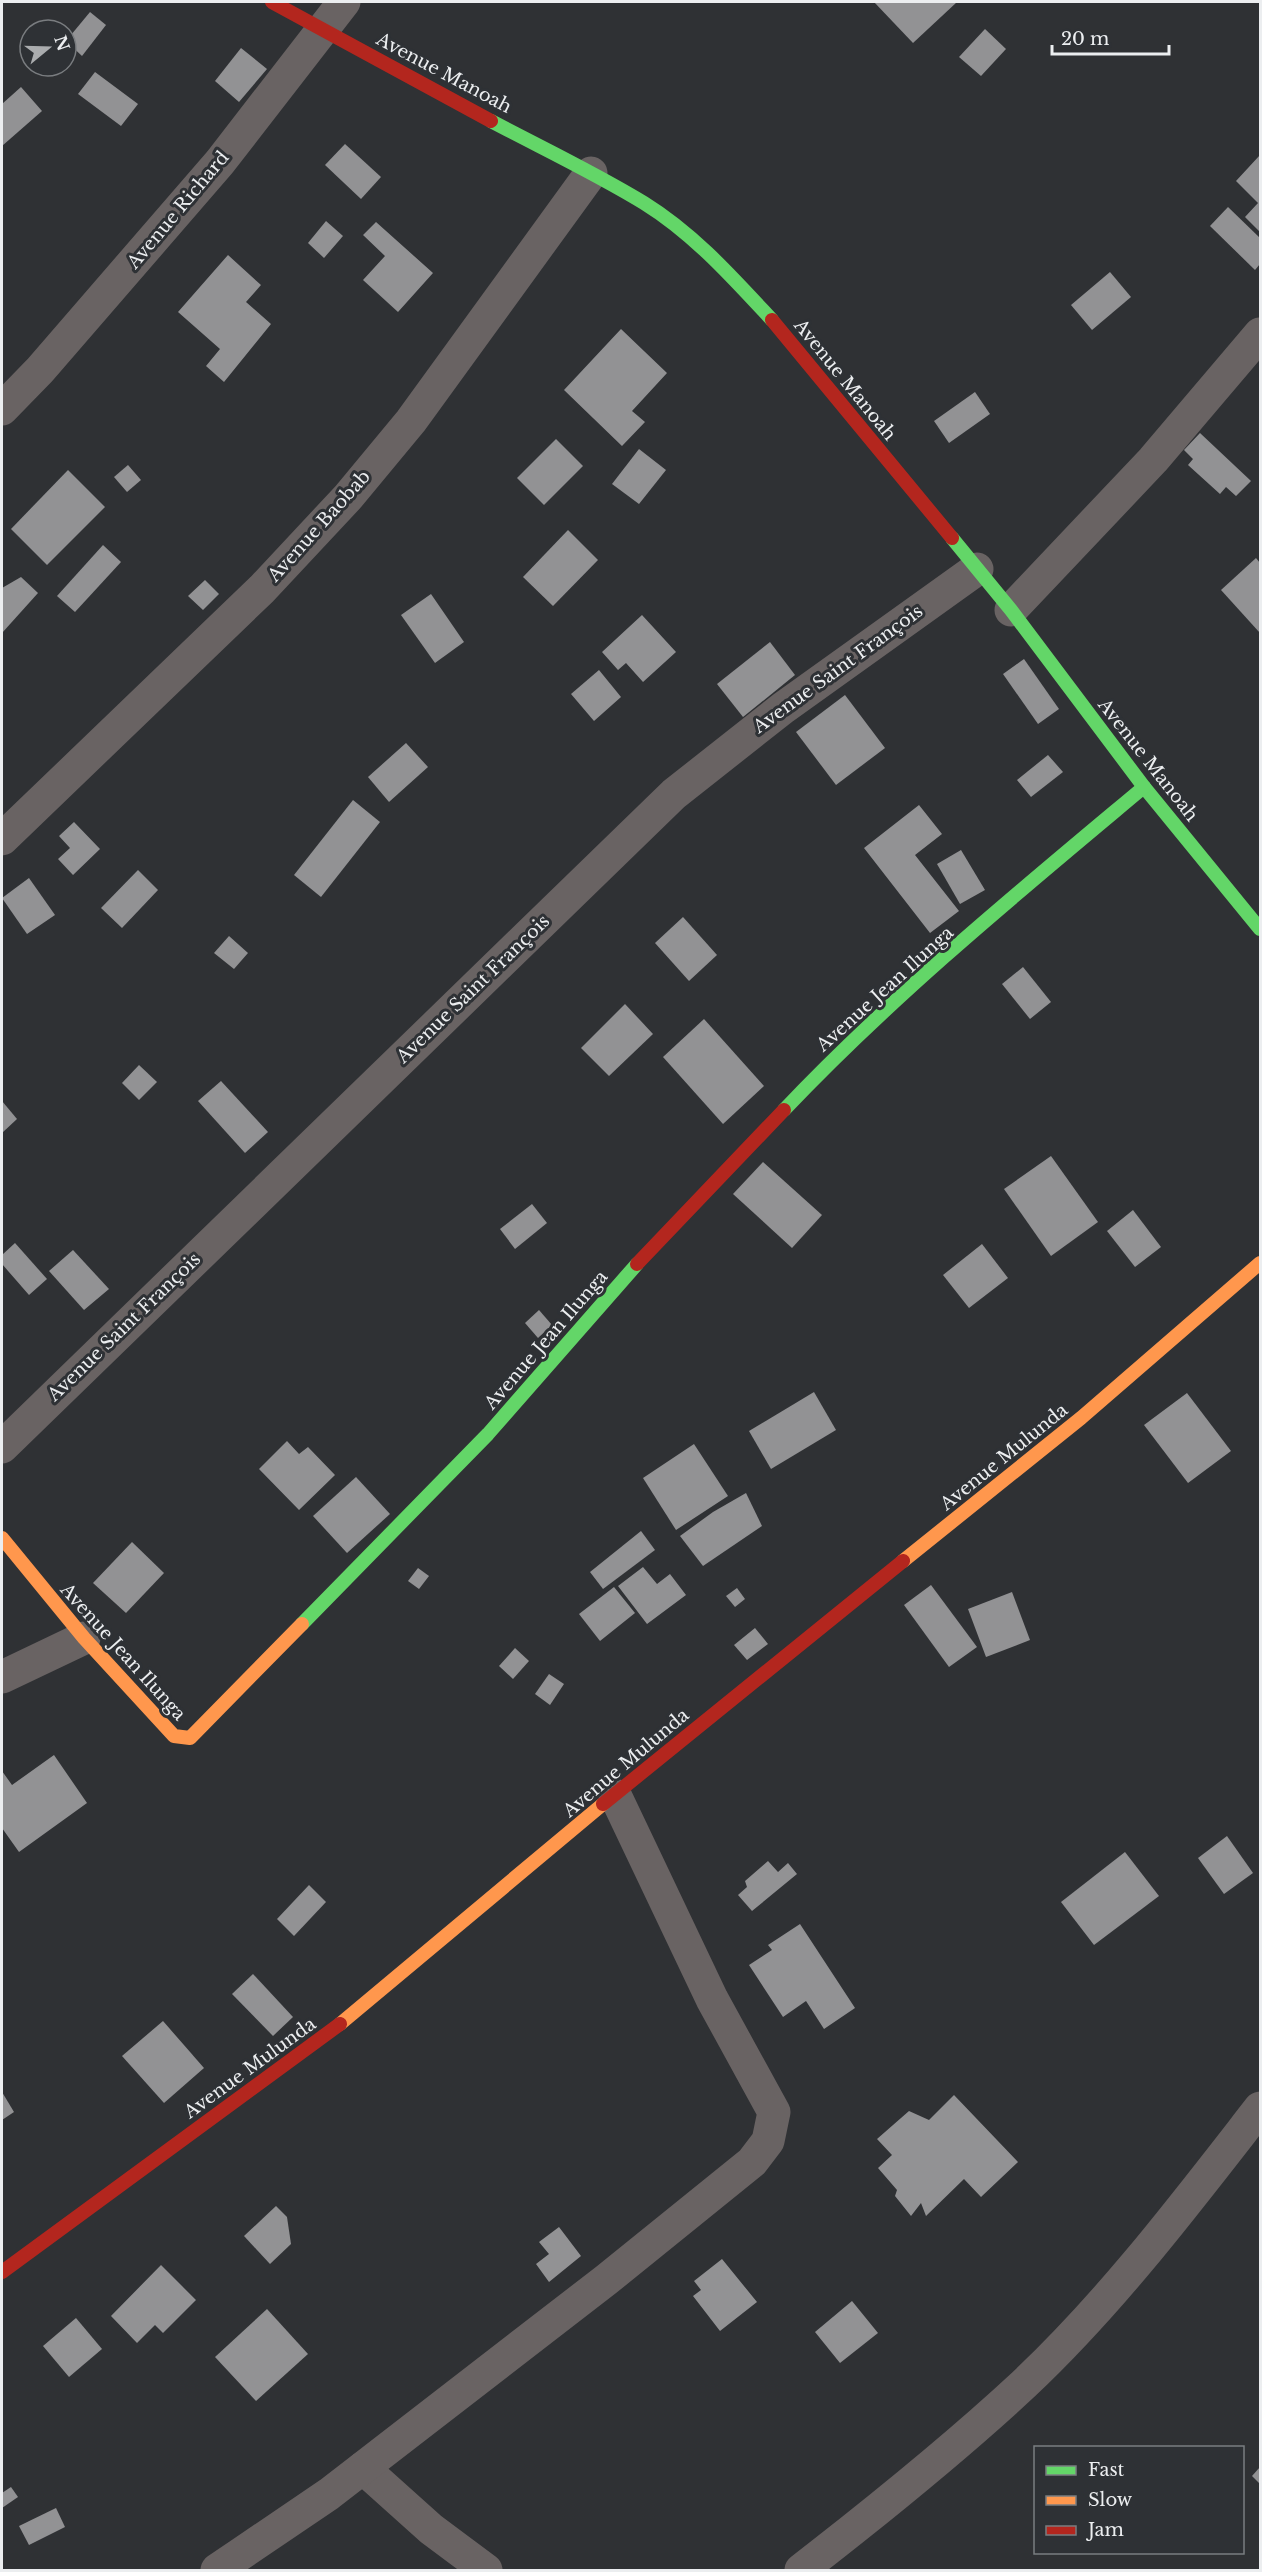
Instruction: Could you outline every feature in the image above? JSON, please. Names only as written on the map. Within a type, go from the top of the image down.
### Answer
[{"type":"street","name":"Avenue Manoah","points":[[272,2],[645,204],[687,234],[721,264],[779,328],[1011,610],[1144,787],[1260,929]]},
{"type":"street","name":"Avenue Richard","points":[[2,409],[40,370],[220,162],[321,28],[344,2]]},
{"type":"street","name":"Avenue Baobab","points":[[2,839],[262,589],[348,497],[411,421],[591,173]]},
{"type":"street","points":[[1011,610],[1153,460],[1260,334]]},
{"type":"street","name":"Avenue Saint François","points":[[2,1446],[674,794],[783,708],[977,569]]},
{"type":"street","name":"Avenue Jean Ilunga","points":[[2,1538],[84,1638],[174,1736],[190,1738],[488,1434],[641,1259],[823,1069],[1016,894],[1144,787]]},
{"type":"street","name":"Avenue Mulunda","points":[[2,2272],[352,2015],[615,1795],[1081,1418],[1260,1263]]},
{"type":"street","points":[[2,1677],[84,1638]]},
{"type":"street","points":[[217,2571],[329,2494],[643,2251],[752,2162],[768,2141],[774,2112],[712,1999],[615,1795]]},
{"type":"street","points":[[801,2571],[888,2503],[1025,2383],[1099,2305],[1180,2210],[1260,2108]]},
{"type":"street","points":[[363,2468],[431,2529],[486,2571]]},
{"type":"building","points":[[874,2],[957,2],[913,43]]},
{"type":"building","points":[[90,12],[106,25],[82,56],[78,52],[78,26]]},
{"type":"building","points":[[985,29],[1006,49],[981,76],[959,57]]},
{"type":"building","points":[[241,48],[267,69],[239,102],[215,81]]},
{"type":"building","points":[[95,72],[138,104],[121,126],[78,94]]},
{"type":"building","points":[[21,87],[42,111],[2,146],[2,104]]},
{"type":"building","points":[[345,144],[381,177],[361,199],[325,165]]},
{"type":"building","points":[[1260,155],[1260,232],[1245,217],[1258,203],[1236,181]]},
{"type":"building","points":[[1228,207],[1260,238],[1260,264],[1255,270],[1210,226]]},
{"type":"building","points":[[326,221],[343,236],[324,258],[308,243]]},
{"type":"building","points":[[376,222],[433,273],[398,312],[363,280],[385,256],[363,235]]},
{"type":"building","points":[[228,255],[261,285],[246,302],[271,324],[224,382],[206,366],[220,349],[178,312]]},
{"type":"building","points":[[1110,272],[1131,297],[1092,330],[1071,305]]},
{"type":"building","points":[[621,329],[667,373],[632,411],[645,422],[622,446],[564,390]]},
{"type":"building","points":[[975,392],[990,414],[949,443],[934,421]]},
{"type":"building","points":[[1200,433],[1251,481],[1236,496],[1226,487],[1220,494],[1188,465],[1193,459],[1184,450]]},
{"type":"building","points":[[556,439],[583,466],[544,505],[517,478]]},
{"type":"building","points":[[639,449],[666,470],[639,504],[612,484]]},
{"type":"building","points":[[128,465],[141,480],[127,492],[114,477]]},
{"type":"building","points":[[68,470],[105,507],[47,565],[11,529]]},
{"type":"building","points":[[568,530],[598,560],[553,606],[523,577]]},
{"type":"building","points":[[103,545],[121,562],[75,612],[57,596]]},
{"type":"building","points":[[1256,558],[1260,563],[1260,633],[1221,590]]},
{"type":"building","points":[[21,577],[38,593],[2,633],[2,588]]},
{"type":"building","points":[[205,580],[219,594],[203,610],[188,596]]},
{"type":"building","points":[[431,594],[464,642],[435,663],[401,615]]},
{"type":"building","points":[[642,615],[676,652],[643,682],[626,663],[618,670],[602,652]]},
{"type":"building","points":[[770,642],[795,675],[743,717],[717,684]]},
{"type":"building","points":[[1024,659],[1059,709],[1038,724],[1003,674]]},
{"type":"building","points":[[599,670],[621,697],[594,721],[571,694]]},
{"type":"building","points":[[845,695],[885,748],[836,785],[796,732]]},
{"type":"building","points":[[406,743],[428,767],[389,802],[368,777]]},
{"type":"building","points":[[1048,755],[1063,772],[1031,797],[1017,780]]},
{"type":"building","points":[[353,800],[380,822],[321,897],[294,875]]},
{"type":"building","points":[[919,805],[942,834],[915,855],[959,911],[930,933],[864,848]]},
{"type":"building","points":[[74,822],[100,849],[73,875],[58,859],[70,848],[59,836]]},
{"type":"building","points":[[961,850],[985,890],[960,904],[937,864]]},
{"type":"building","points":[[138,870],[158,890],[122,928],[101,908]]},
{"type":"building","points":[[29,878],[55,915],[27,934],[2,898]]},
{"type":"building","points":[[683,917],[717,955],[689,981],[655,943]]},
{"type":"building","points":[[229,936],[248,953],[234,969],[214,953]]},
{"type":"building","points":[[1023,967],[1051,1002],[1030,1019],[1002,984]]},
{"type":"building","points":[[625,1004],[653,1034],[609,1076],[581,1048]]},
{"type":"building","points":[[704,1019],[764,1086],[723,1124],[663,1057]]},
{"type":"building","points":[[139,1065],[157,1082],[139,1100],[122,1083]]},
{"type":"building","points":[[221,1081],[268,1132],[245,1153],[198,1101]]},
{"type":"building","points":[[2,1101],[17,1119],[2,1133]]},
{"type":"building","points":[[1051,1156],[1098,1222],[1051,1256],[1004,1189]]},
{"type":"building","points":[[763,1162],[822,1215],[792,1248],[733,1194]]},
{"type":"building","points":[[532,1204],[547,1223],[515,1249],[500,1229]]},
{"type":"building","points":[[1133,1210],[1161,1247],[1135,1267],[1107,1231]]},
{"type":"building","points":[[15,1243],[47,1279],[29,1295],[2,1264],[2,1255]]},
{"type":"building","points":[[982,1244],[1008,1278],[969,1308],[943,1275]]},
{"type":"building","points":[[73,1250],[109,1289],[84,1310],[49,1271]]},
{"type":"building","points":[[539,1310],[552,1325],[538,1338],[525,1323]]},
{"type":"building","points":[[814,1392],[836,1430],[771,1469],[749,1431]]},
{"type":"building","points":[[1187,1393],[1231,1451],[1188,1483],[1144,1425]]},
{"type":"building","points":[[287,1441],[299,1454],[308,1447],[335,1475],[299,1510],[259,1469]]},
{"type":"building","points":[[694,1444],[728,1496],[676,1530],[643,1478]]},
{"type":"building","points":[[356,1477],[390,1514],[347,1553],[313,1516]]},
{"type":"building","points":[[746,1493],[762,1526],[703,1566],[680,1536],[713,1512]]},
{"type":"building","points":[[641,1531],[655,1550],[603,1589],[590,1572]]},
{"type":"building","points":[[132,1542],[164,1573],[126,1613],[93,1583]]},
{"type":"building","points":[[643,1567],[657,1584],[670,1574],[686,1595],[647,1624],[618,1586]]},
{"type":"building","points":[[418,1568],[429,1576],[419,1589],[408,1581]]},
{"type":"building","points":[[931,1585],[977,1647],[949,1667],[904,1605]]},
{"type":"building","points":[[614,1587],[635,1613],[600,1641],[579,1614]]},
{"type":"building","points":[[737,1588],[745,1599],[735,1607],[726,1596]]},
{"type":"building","points":[[1012,1592],[1030,1640],[986,1657],[968,1609]]},
{"type":"building","points":[[755,1628],[768,1644],[747,1660],[734,1645]]},
{"type":"building","points":[[515,1648],[529,1661],[513,1679],[499,1666]]},
{"type":"building","points":[[549,1674],[564,1684],[550,1705],[535,1694]]},
{"type":"building","points":[[54,1755],[87,1803],[19,1852],[2,1828],[2,1771],[12,1785]]},
{"type":"building","points":[[1227,1836],[1253,1873],[1224,1894],[1198,1858]]},
{"type":"building","points":[[1125,1852],[1159,1896],[1094,1945],[1061,1902]]},
{"type":"building","points":[[768,1861],[778,1872],[788,1863],[797,1874],[752,1911],[738,1895],[747,1887],[745,1881]]},
{"type":"building","points":[[309,1885],[326,1902],[294,1936],[277,1919]]},
{"type":"building","points":[[800,1924],[855,2008],[824,2029],[806,2001],[783,2017],[749,1965],[772,1950],[768,1945]]},
{"type":"building","points":[[253,1974],[293,2017],[273,2036],[232,1994]]},
{"type":"building","points":[[163,2021],[204,2068],[164,2103],[122,2056]]},
{"type":"building","points":[[2,2092],[14,2112],[2,2120]]},
{"type":"building","points":[[954,2095],[1018,2162],[981,2197],[964,2179],[926,2216],[921,2203],[911,2216],[895,2196],[897,2190],[878,2168],[892,2155],[877,2139],[909,2111],[929,2120]]},
{"type":"building","points":[[276,2206],[287,2217],[291,2244],[270,2264],[244,2236]]},
{"type":"building","points":[[559,2227],[581,2256],[549,2282],[536,2264],[549,2254],[539,2242]]},
{"type":"building","points":[[722,2259],[757,2302],[720,2331],[693,2296],[701,2290],[694,2281]]},
{"type":"building","points":[[161,2265],[196,2300],[163,2333],[155,2325],[137,2343],[111,2316]]},
{"type":"building","points":[[852,2301],[878,2333],[840,2363],[815,2332]]},
{"type":"building","points":[[267,2309],[308,2354],[256,2401],[215,2357]]},
{"type":"building","points":[[76,2318],[102,2349],[69,2377],[43,2346]]},
{"type":"building","points":[[1260,2467],[1260,2484],[1252,2476]]},
{"type":"building","points":[[11,2487],[18,2497],[2,2508],[2,2493]]},
{"type":"building","points":[[56,2508],[65,2527],[29,2545],[19,2526]]},
{"type":"traffic: fast","points":[[491,121],[607,181],[662,215],[712,257],[772,320]]},
{"type":"traffic: fast","points":[[952,538],[1011,610],[1144,787],[1260,929]]},
{"type":"traffic: fast","points":[[784,1110],[869,1025],[914,984],[1144,787]]},
{"type":"traffic: fast","points":[[302,1624],[488,1434],[637,1264]]},
{"type":"traffic: slow","points":[[903,1561],[1081,1418],[1260,1263]]},
{"type":"traffic: slow","points":[[2,1538],[84,1638],[174,1736],[190,1738],[302,1624]]},
{"type":"traffic: slow","points":[[340,2024],[603,1804]]},
{"type":"traffic: jam","points":[[272,2],[491,121]]},
{"type":"traffic: jam","points":[[772,320],[952,538]]},
{"type":"traffic: jam","points":[[637,1264],[784,1110]]},
{"type":"traffic: jam","points":[[603,1804],[903,1561]]},
{"type":"traffic: jam","points":[[2,2272],[340,2024]]}]
